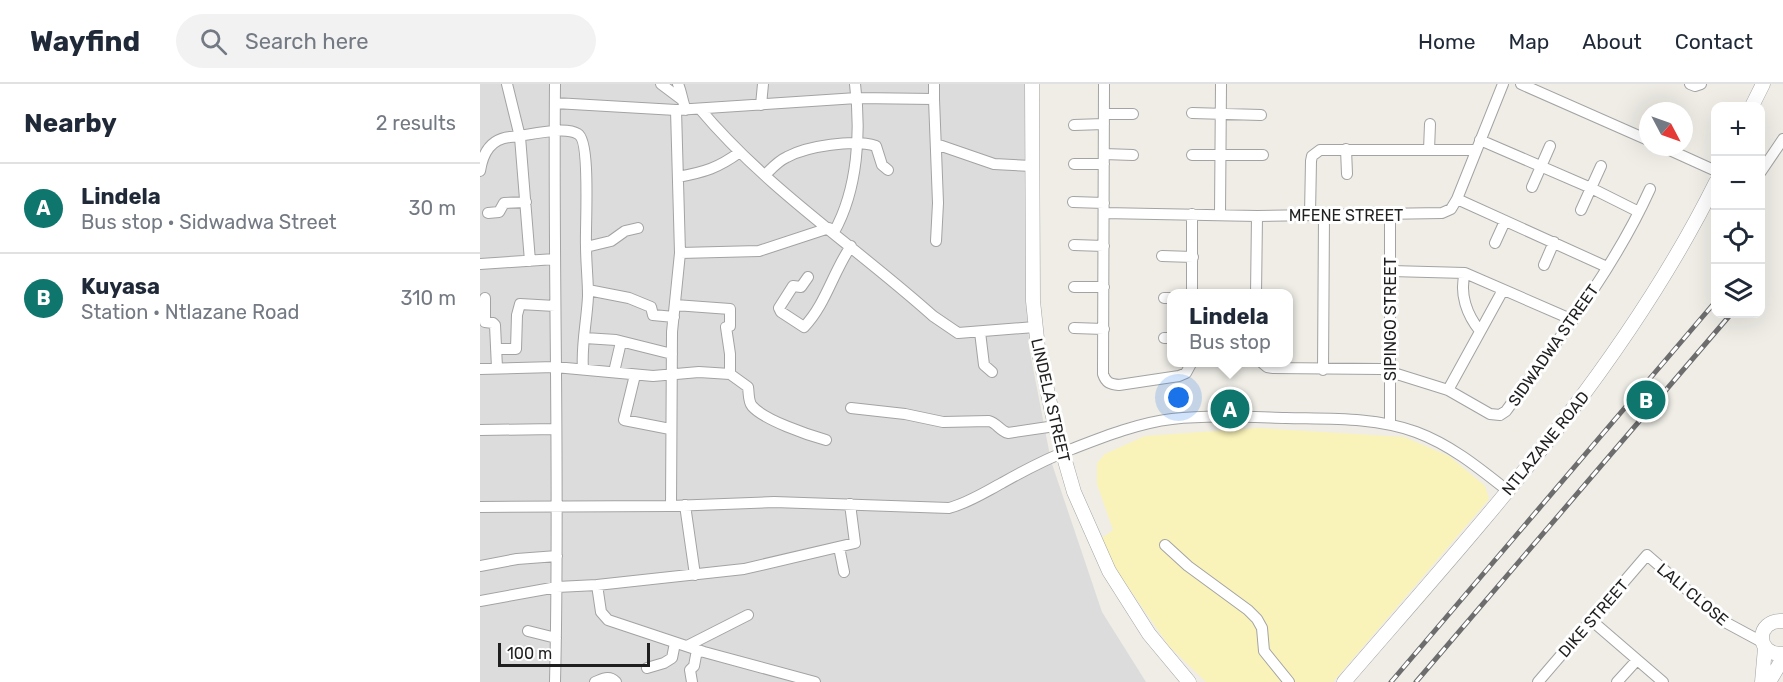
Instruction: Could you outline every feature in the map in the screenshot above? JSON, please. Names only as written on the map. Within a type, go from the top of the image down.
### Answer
[{"type":"street","points":[[507,84],[520,137],[530,261]]},
{"type":"street","points":[[555,84],[557,556],[555,682]]},
{"type":"street","points":[[661,84],[683,89],[678,177],[680,253],[672,354],[671,506]]},
{"type":"street","points":[[761,105],[762,84]]},
{"type":"street","points":[[680,253],[759,252],[831,230],[848,198],[858,144],[855,84]]},
{"type":"street","points":[[934,84],[938,203],[936,241]]},
{"type":"street","name":"LINDELA STREET","points":[[1032,84],[1035,327],[1055,426],[1074,492],[1109,571],[1149,634],[1189,682]]},
{"type":"street","points":[[1104,84],[1103,374],[1105,380],[1110,384],[1119,385],[1179,376],[1186,373],[1190,367]]},
{"type":"street","points":[[1220,214],[1221,84]]},
{"type":"street","points":[[1503,84],[1457,199],[1607,267]]},
{"type":"street","points":[[1521,84],[1639,136]]},
{"type":"street","points":[[1690,84],[1695,86],[1701,84]]},
{"type":"street","points":[[1754,102],[1763,84]]},
{"type":"street","points":[[555,103],[681,110],[857,98],[934,99]]},
{"type":"street","points":[[700,109],[725,138],[765,175],[933,316],[957,333],[1035,327]]},
{"type":"street","points":[[1192,113],[1261,115]]},
{"type":"street","points":[[1074,125],[1133,114]]},
{"type":"street","points":[[1429,150],[1430,124]]},
{"type":"street","points":[[480,171],[486,143],[500,138],[555,131],[578,133],[583,140],[588,290],[583,369]]},
{"type":"street","points":[[1765,167],[1783,139]]},
{"type":"street","points":[[765,175],[778,163],[797,152],[824,146],[858,144],[876,146],[882,165],[888,170]]},
{"type":"street","points":[[936,144],[994,164],[1032,166]]},
{"type":"street","points":[[1310,214],[1312,156],[1324,149],[1429,150],[1478,145],[1541,166],[1639,212]]},
{"type":"street","points":[[1532,187],[1550,146]]},
{"type":"street","points":[[1347,149],[1347,174]]},
{"type":"street","points":[[678,177],[705,172],[721,165],[740,152]]},
{"type":"street","points":[[1074,164],[1133,155]]},
{"type":"street","points":[[1192,155],[1263,155]]},
{"type":"street","points":[[1683,156],[1711,169]]},
{"type":"street","points":[[1581,210],[1601,166]]},
{"type":"street","name":"SIDWADWA STREET","points":[[1267,367],[1323,370],[1381,369],[1448,390],[1490,414],[1500,416],[1573,320],[1607,267],[1650,189]]},
{"type":"street","name":"NTLAZANE ROAD","points":[[1344,682],[1508,491],[1571,413],[1635,321],[1680,249],[1711,191]]},
{"type":"street","name":"MFENE STREET","points":[[1073,202],[1104,208],[1192,214],[1390,215],[1442,213],[1451,209],[1457,199]]},
{"type":"street","points":[[488,213],[499,212],[504,203],[526,202]]},
{"type":"street","points":[[1192,214],[1192,289]]},
{"type":"street","points":[[1323,370],[1324,215]]},
{"type":"street","name":"SIPINGO STREET","points":[[1390,215],[1390,424]]},
{"type":"street","points":[[1256,289],[1257,216]]},
{"type":"street","points":[[1495,243],[1505,220]]},
{"type":"street","points":[[586,247],[611,241],[625,231],[638,228]]},
{"type":"street","points":[[1544,265],[1554,242]]},
{"type":"street","points":[[1074,245],[1104,246]]},
{"type":"street","points":[[808,277],[801,287],[792,286],[779,308],[781,312],[804,327],[821,304],[840,262],[851,246]]},
{"type":"street","points":[[1162,256],[1193,257]]},
{"type":"street","points":[[480,264],[555,260]]},
{"type":"street","points":[[1391,271],[1465,273],[1573,320]]},
{"type":"street","points":[[1465,273],[1463,285],[1467,311],[1480,331]]},
{"type":"street","points":[[1074,287],[1104,287]]},
{"type":"street","points":[[588,290],[629,298],[651,307],[652,315],[674,318]]},
{"type":"street","points":[[1448,390],[1503,290]]},
{"type":"street","points":[[485,297],[484,320],[495,325],[497,368]]},
{"type":"street","points":[[496,349],[516,349],[517,315],[520,304],[555,306]]},
{"type":"street","points":[[675,305],[730,309],[730,325],[726,327],[730,374]]},
{"type":"street","points":[[1074,328],[1104,329]]},
{"type":"street","points":[[980,332],[984,365],[992,372]]},
{"type":"street","points":[[585,338],[616,340],[672,354]]},
{"type":"street","points":[[614,372],[621,342]]},
{"type":"street","points":[[480,369],[555,367],[635,375],[672,376],[699,372],[730,374],[748,387],[750,402],[759,411],[799,432],[826,440]]},
{"type":"street","points":[[635,375],[624,420],[670,429]]},
{"type":"street","points":[[851,408],[905,414],[943,422],[989,421],[1008,433],[1055,426]]},
{"type":"street","points":[[480,507],[671,506],[774,501],[949,508],[1063,453],[1132,428],[1171,419],[1362,420],[1390,424],[1416,432],[1448,447],[1508,491]]},
{"type":"street","points":[[480,430],[556,429]]},
{"type":"street","points":[[480,600],[557,587],[597,585],[744,569],[855,543],[850,504]]},
{"type":"street","points":[[686,505],[695,575]]},
{"type":"street","points":[[1165,545],[1188,566],[1257,619],[1262,628],[1264,651],[1289,682]]},
{"type":"street","points":[[839,547],[844,572]]},
{"type":"street","name":"DIKE STREET","points":[[1538,682],[1647,555]]},
{"type":"street","name":"LALI CLOSE","points":[[1647,555],[1723,621],[1741,629],[1764,645]]},
{"type":"street","points":[[480,566],[517,559],[557,556]]},
{"type":"street","points":[[597,585],[601,612],[606,618],[675,643],[815,682]]},
{"type":"street","points":[[1762,682],[1764,645],[1762,634],[1783,612]]},
{"type":"street","points":[[692,648],[748,615]]},
{"type":"street","points":[[1591,620],[1663,682]]},
{"type":"street","name":"LALI CLOSE","points":[[1741,629],[1773,623]]},
{"type":"street","points":[[528,632],[556,638]]},
{"type":"street","points":[[647,668],[672,658],[675,643]]},
{"type":"street","points":[[1764,645],[1775,654],[1783,656],[1769,682]]},
{"type":"street","points":[[692,648],[694,666],[690,670],[692,682]]},
{"type":"street","points":[[1617,682],[1637,660]]},
{"type":"street","points":[[595,682],[607,678],[616,682]]},
{"type":"shaded area","points":[[480,84],[1025,84],[1029,347],[1051,461],[1102,612],[1146,682],[480,682]]},
{"type":"sand","points":[[1258,428],[1404,437],[1449,456],[1485,486],[1489,499],[1333,682],[1206,682],[1169,646],[1117,571],[1102,538],[1113,530],[1097,484],[1097,463],[1105,454],[1145,436]]},
{"type":"railway","points":[[1391,682],[1711,307]]},
{"type":"railway","points":[[1416,682],[1728,318]]},
{"type":"place","name":"Kuyasa","points":[[1646,400]]},
{"type":"place","name":"Lindela","points":[[1230,409]]}]
